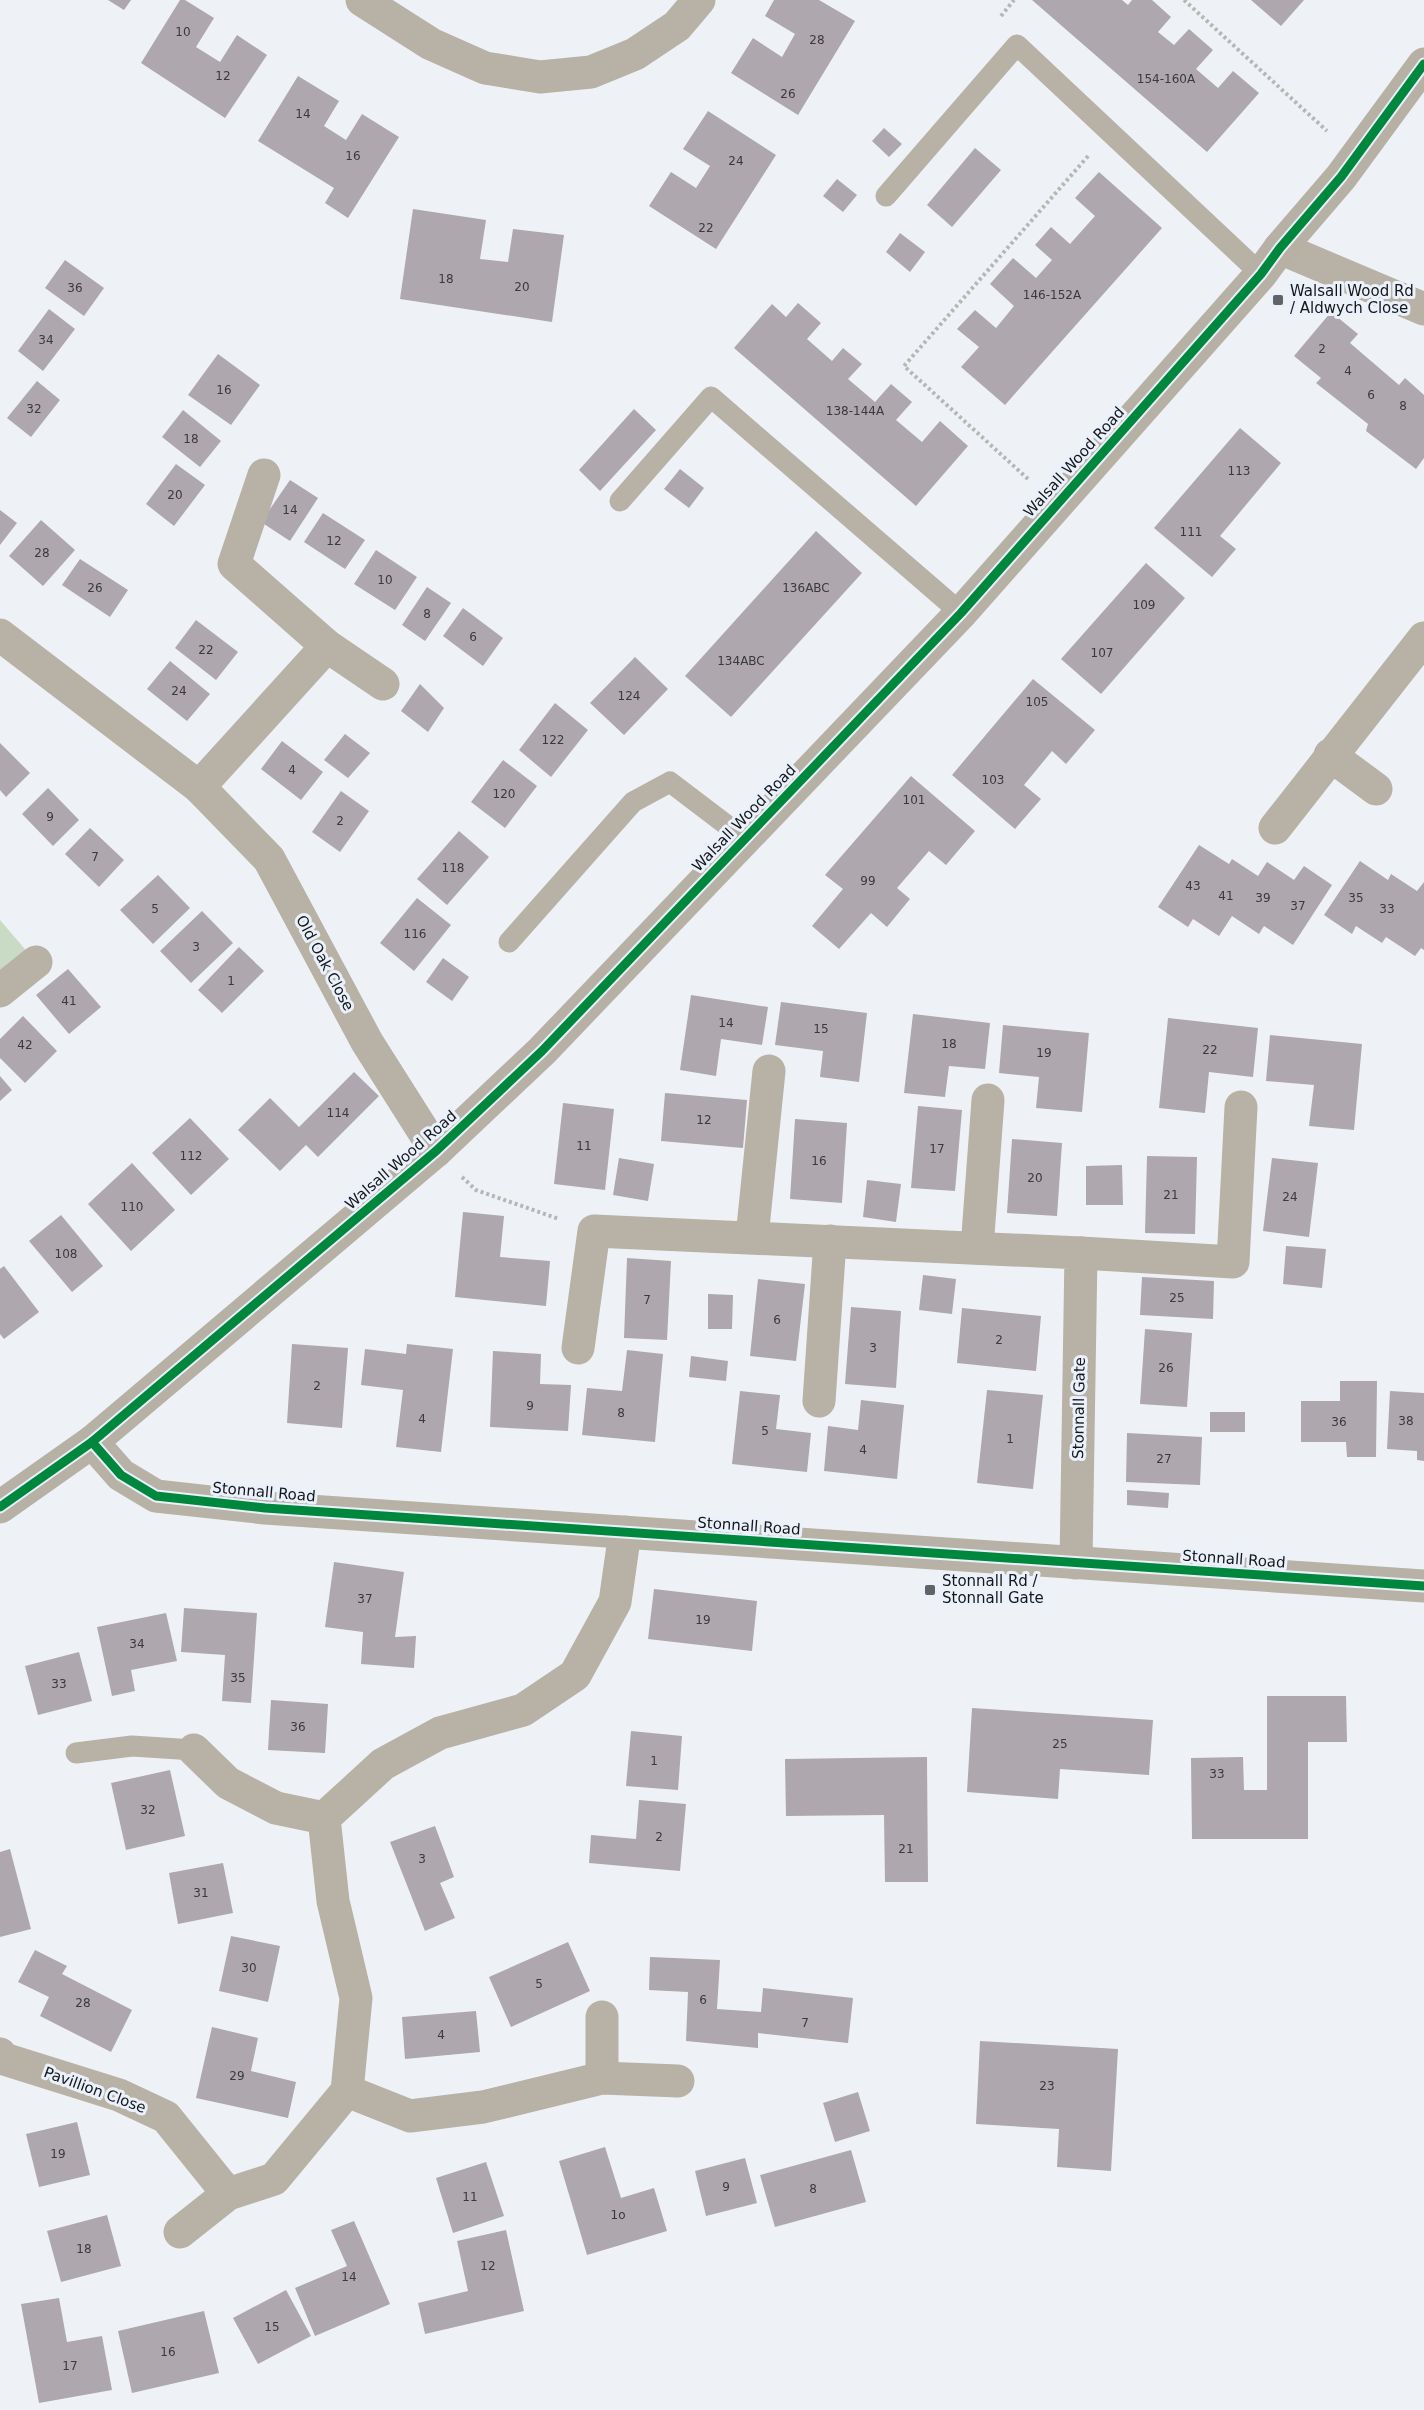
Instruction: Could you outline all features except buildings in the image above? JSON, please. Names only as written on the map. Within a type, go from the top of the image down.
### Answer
[{"type":"street","points":[[362,0],[431,44],[485,68],[540,77],[591,72],[635,54],[677,26],[699,0]]},
{"type":"street","name":"Walsall Wood Road","points":[[0,1507],[92,1442],[436,1151],[542,1051],[961,613],[1271,261],[1356,157],[1424,64]]},
{"type":"street","points":[[1271,261],[1424,309]]},
{"type":"street","points":[[264,475],[234,564],[327,646],[383,684]]},
{"type":"street","name":"Old Oak Close","points":[[0,635],[199,787],[269,859],[367,1042],[436,1151]]},
{"type":"street","points":[[1275,828],[1424,638]]},
{"type":"street","points":[[199,787],[327,646]]},
{"type":"street","points":[[1330,755],[1376,789]]},
{"type":"street","points":[[0,991],[36,962]]},
{"type":"street","points":[[752,1237],[769,1071]]},
{"type":"street","points":[[977,1248],[988,1100]]},
{"type":"street","points":[[578,1348],[594,1231],[1233,1262],[1241,1107]]},
{"type":"street","points":[[819,1401],[830,1241]]},
{"type":"street","name":"Stonnall Gate","points":[[1076,1563],[1081,1253]]},
{"type":"street","name":"Stonnall Road","points":[[92,1442],[121,1475],[156,1496],[265,1508],[1424,1586]]},
{"type":"street","points":[[324,1818],[383,1764],[440,1733],[523,1710],[574,1675],[615,1602],[625,1532]]},
{"type":"street","points":[[194,1749],[228,1783],[276,1808],[324,1818]]},
{"type":"street","points":[[180,2232],[228,2194],[274,2179],[347,2091],[356,1998],[333,1901],[324,1818]]},
{"type":"street","points":[[602,2017],[602,2078]]},
{"type":"street","name":"Pavillion Close","points":[[0,2054],[4,2059],[119,2095],[166,2117],[228,2194]]},
{"type":"street","points":[[347,2091],[410,2116],[483,2107],[602,2078],[678,2081]]},
{"type":"lane","points":[[886,196],[1017,45],[1109,132],[1271,261]]},
{"type":"lane","points":[[620,501],[711,397],[961,613]]},
{"type":"lane","name":"Walsall Wood Road","points":[[509,942],[633,802],[670,782],[745,839]]},
{"type":"lane","points":[[76,1753],[132,1746],[194,1749]]},
{"type":"path","points":[[1184,0],[1356,157]]},
{"type":"path","points":[[1056,505],[904,366],[1109,132]]},
{"type":"path","points":[[436,1151],[476,1190],[594,1231]]},
{"type":"green space","points":[[0,920],[36,962],[0,991]]},
{"type":"cycle path","points":[[0,1507],[92,1442],[436,1151],[542,1051],[961,613],[1261,274],[1280,248],[1341,177],[1424,64]]},
{"type":"cycle path","points":[[92,1442],[121,1475],[156,1496],[265,1508],[1424,1586]]},
{"type":"place","name":"Walsall Wood Rd / Aldwych Close","points":[[1278,300]]},
{"type":"place","name":"Stonnall Rd / Stonnall Gate","points":[[930,1590]]}]
